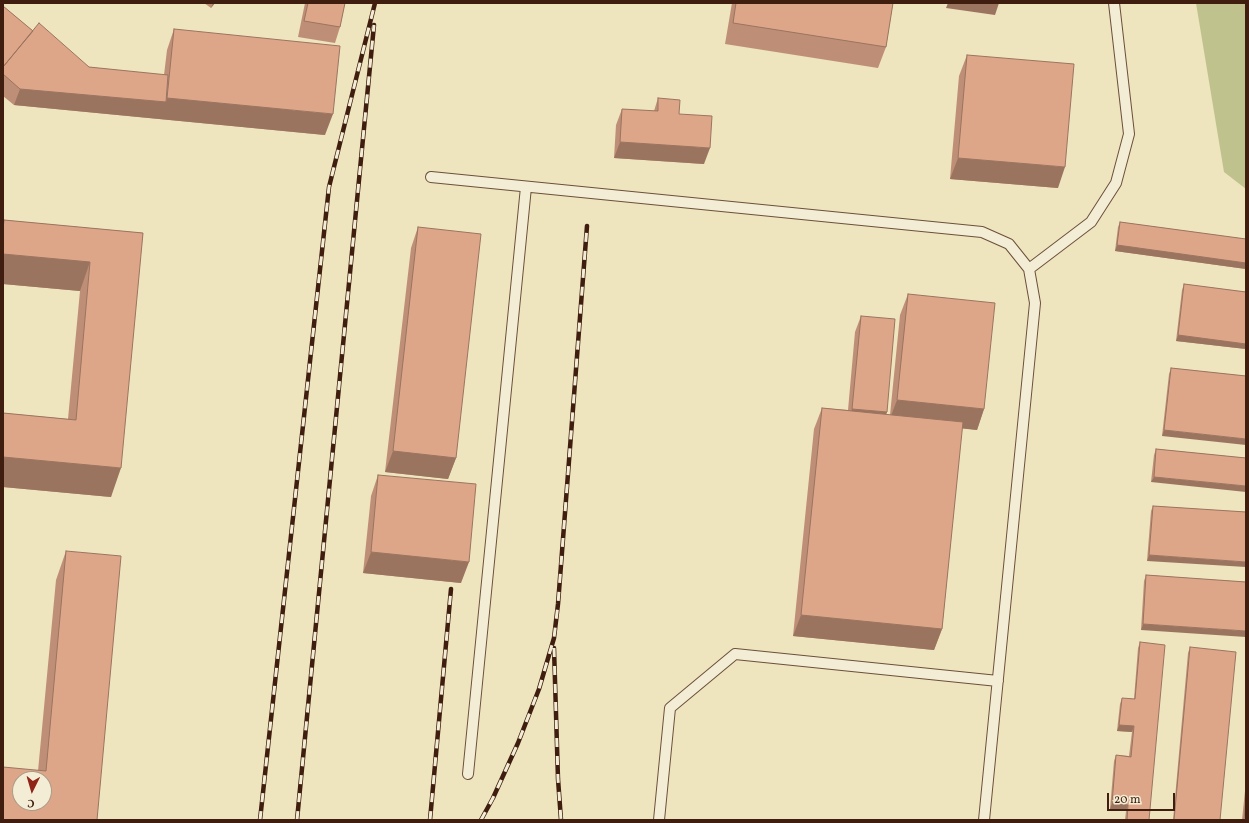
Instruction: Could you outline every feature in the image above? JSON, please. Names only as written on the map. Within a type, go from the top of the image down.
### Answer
[{"type":"lane","points":[[1029,269],[1091,222],[1116,183],[1130,134],[1114,3]]},
{"type":"lane","points":[[431,177],[982,232],[1009,244],[1029,269],[1035,303],[984,820]]},
{"type":"lane","points":[[468,774],[526,187]]},
{"type":"lane","points":[[659,820],[670,708],[735,654],[998,681]]},
{"type":"green space","points":[[1196,3],[1246,3],[1246,189],[1224,172]]},
{"type":"building","points":[[308,3],[345,3],[340,27],[304,21]]},
{"type":"building","points":[[736,3],[893,3],[886,47],[733,23]]},
{"type":"building","points":[[3,6],[33,31],[3,67]]},
{"type":"building","points":[[39,23],[89,67],[168,75],[166,102],[20,89],[3,74],[3,67]]},
{"type":"building","points":[[174,29],[340,46],[333,114],[167,98]]},
{"type":"building","points":[[967,55],[1074,64],[1065,167],[958,158]]},
{"type":"building","points":[[658,98],[680,100],[679,114],[712,116],[710,148],[620,142],[622,109],[658,111]]},
{"type":"building","points":[[4,220],[143,233],[121,468],[3,457],[3,413],[76,420],[90,262],[3,254]]},
{"type":"building","points":[[1120,222],[1246,239],[1246,263],[1117,245]]},
{"type":"building","points":[[418,227],[481,234],[456,458],[393,451]]},
{"type":"building","points":[[1184,284],[1246,292],[1246,344],[1178,335]]},
{"type":"building","points":[[908,294],[995,303],[984,409],[897,400]]},
{"type":"building","points":[[861,316],[895,319],[887,412],[852,409]]},
{"type":"building","points":[[1171,368],[1246,376],[1246,439],[1164,430]]},
{"type":"building","points":[[822,408],[963,422],[942,629],[801,615]]},
{"type":"building","points":[[1156,449],[1246,458],[1246,486],[1154,477]]},
{"type":"building","points":[[378,475],[476,484],[469,562],[371,552]]},
{"type":"building","points":[[1153,506],[1246,512],[1246,562],[1149,555]]},
{"type":"building","points":[[66,551],[121,556],[97,820],[3,820],[3,767],[46,771]]},
{"type":"building","points":[[1146,575],[1246,582],[1246,631],[1143,624]]},
{"type":"building","points":[[1140,642],[1165,645],[1149,820],[1127,820],[1128,805],[1112,803],[1116,755],[1131,757],[1134,726],[1119,725],[1122,698],[1135,699]]},
{"type":"building","points":[[1190,647],[1236,652],[1220,820],[1174,820]]},
{"type":"building","points":[[1246,798],[1246,820],[1244,820]]},
{"type":"railway","points":[[260,820],[329,187],[375,3]]},
{"type":"railway","points":[[297,820],[374,25]]},
{"type":"railway","points":[[481,820],[493,798],[518,743],[539,689],[554,638],[558,604],[587,226]]},
{"type":"railway","points":[[430,820],[451,589]]},
{"type":"railway","points":[[554,648],[558,779],[561,820]]}]
